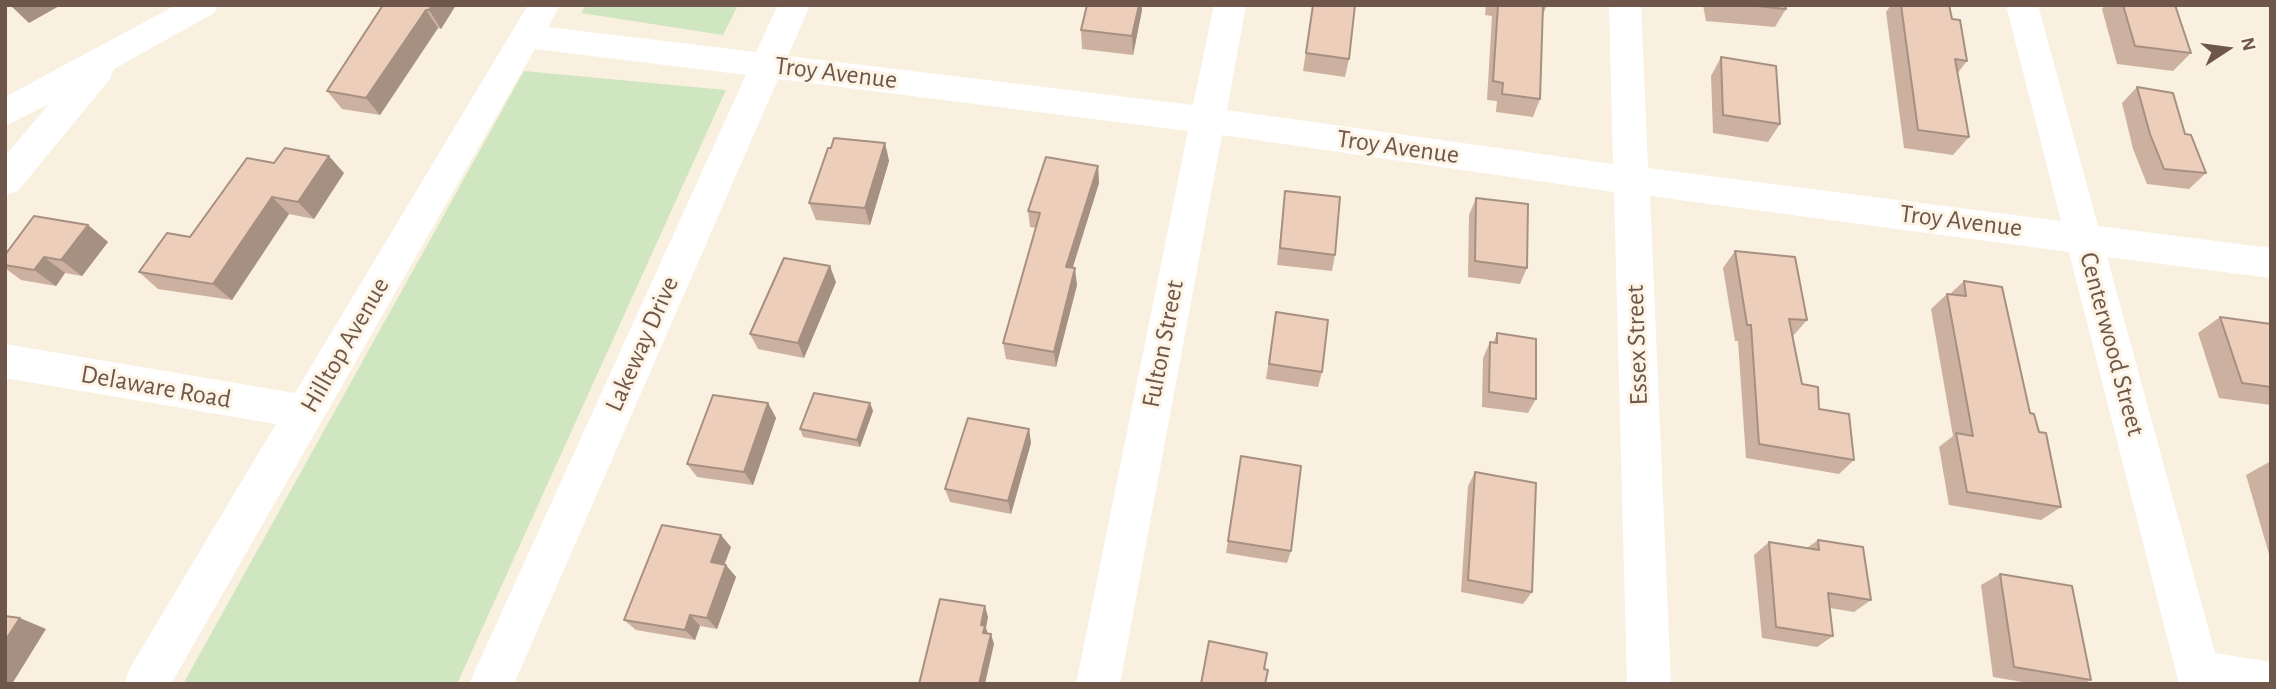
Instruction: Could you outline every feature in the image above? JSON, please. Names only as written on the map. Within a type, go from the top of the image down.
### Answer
[{"type":"street","points":[[5,113],[203,5]]},
{"type":"street","name":"Lakeway Drive","points":[[491,684],[794,5]]},
{"type":"street","name":"Fulton Street","points":[[1098,684],[1230,5]]},
{"type":"street","name":"Essex Street","points":[[1625,5],[1649,684]]},
{"type":"street","name":"Centerwood Street","points":[[2022,5],[2199,678]]},
{"type":"street","name":"Troy Avenue","points":[[535,20],[768,64],[1207,120],[1631,180],[2271,263]]},
{"type":"street","name":"Hilltop Avenue","points":[[146,684],[535,20]]},
{"type":"street","points":[[5,181],[113,54]]},
{"type":"street","name":"Delaware Road","points":[[5,361],[306,412]]},
{"type":"street","points":[[2199,678],[2270,684]]},
{"type":"green space","points":[[586,5],[738,5],[723,35],[581,13]]},
{"type":"green space","points":[[524,71],[726,90],[457,684],[183,684]]},
{"type":"building","points":[[383,5],[432,5],[366,98],[327,91]]},
{"type":"building","points":[[1087,5],[1139,5],[1132,36],[1081,30]]},
{"type":"building","points":[[1313,5],[1355,5],[1349,59],[1306,53]]},
{"type":"building","points":[[1498,5],[1543,5],[1540,99],[1502,94],[1503,83],[1493,81]]},
{"type":"building","points":[[1748,5],[1785,5],[1786,9]]},
{"type":"building","points":[[1901,5],[1949,5],[1952,19],[1960,20],[1967,61],[1955,59],[1969,137],[1918,130]]},
{"type":"building","points":[[2123,5],[2175,5],[2191,53],[2135,46]]},
{"type":"building","points":[[1721,57],[1776,66],[1780,124],[1723,115]]},
{"type":"building","points":[[2137,87],[2173,93],[2185,134],[2191,135],[2206,173],[2164,169],[2150,134]]},
{"type":"building","points":[[834,138],[885,143],[865,208],[809,203]]},
{"type":"building","points":[[285,148],[329,156],[298,202],[272,197],[213,284],[139,272],[167,233],[190,237],[247,158],[274,163]]},
{"type":"building","points":[[1046,157],[1098,166],[1066,267],[1075,268],[1054,352],[1003,343],[1040,213],[1028,211]]},
{"type":"building","points":[[1285,191],[1340,197],[1335,255],[1280,248]]},
{"type":"building","points":[[1476,198],[1528,204],[1527,268],[1475,261]]},
{"type":"building","points":[[34,216],[88,225],[61,260],[44,257],[34,270],[5,265],[5,255]]},
{"type":"building","points":[[1735,251],[1795,257],[1807,320],[1789,319],[1802,384],[1818,387],[1819,409],[1849,414],[1854,460],[1759,444],[1751,325],[1747,325]]},
{"type":"building","points":[[784,258],[830,266],[798,343],[750,334]]},
{"type":"building","points":[[1964,281],[2002,287],[2030,413],[2034,414],[2039,432],[2046,433],[2061,507],[1967,492],[1956,433],[1973,436],[1947,294],[1966,296]]},
{"type":"building","points":[[1276,312],[1328,320],[1322,372],[1269,364]]},
{"type":"building","points":[[2220,317],[2271,324],[2271,387],[2242,383]]},
{"type":"building","points":[[1497,333],[1536,339],[1536,399],[1489,392],[1490,342],[1497,343]]},
{"type":"building","points":[[814,393],[870,403],[857,440],[800,429]]},
{"type":"building","points":[[713,395],[768,403],[744,472],[687,464]]},
{"type":"building","points":[[968,418],[1029,429],[1008,501],[945,489]]},
{"type":"building","points":[[1241,456],[1301,466],[1291,551],[1228,541]]},
{"type":"building","points":[[1475,472],[1536,483],[1532,592],[1468,580]]},
{"type":"building","points":[[662,525],[721,535],[711,562],[726,565],[707,618],[690,615],[685,630],[624,620]]},
{"type":"building","points":[[1818,540],[1863,547],[1871,600],[1828,593],[1833,636],[1776,627],[1769,542],[1819,550]]},
{"type":"building","points":[[2000,574],[2072,586],[2091,680],[2014,667]]},
{"type":"building","points":[[940,599],[985,606],[981,625],[985,626],[983,633],[991,634],[979,684],[919,684]]},
{"type":"building","points":[[5,616],[20,618],[5,641]]},
{"type":"building","points":[[1209,641],[1267,653],[1265,684],[1201,684]]}]
